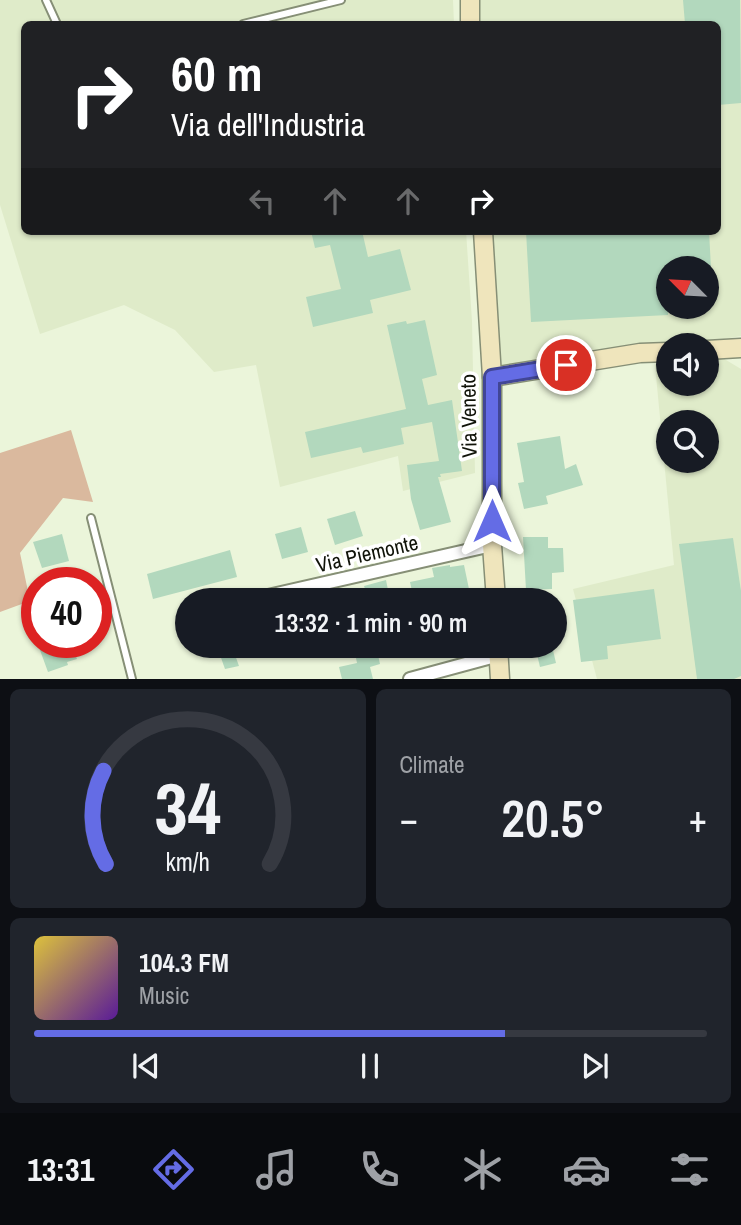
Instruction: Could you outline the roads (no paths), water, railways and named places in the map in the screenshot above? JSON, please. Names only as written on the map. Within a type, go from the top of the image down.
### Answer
[{"type":"street","points":[[470,0],[470,21]]},
{"type":"street","name":"Via Veneto","points":[[483,235],[492,377],[492,545],[495,588]]},
{"type":"street","points":[[719,349],[741,348]]},
{"type":"street","points":[[492,377],[656,352]]},
{"type":"street","name":"Via Piemonte","points":[[303,588],[492,545]]},
{"type":"street","points":[[410,679],[476,658]]},
{"type":"street","points":[[498,658],[500,679]]},
{"type":"lane","points":[[46,0],[56,21]]},
{"type":"lane","points":[[255,21],[341,0]]},
{"type":"lane","points":[[91,518],[132,679]]}]
